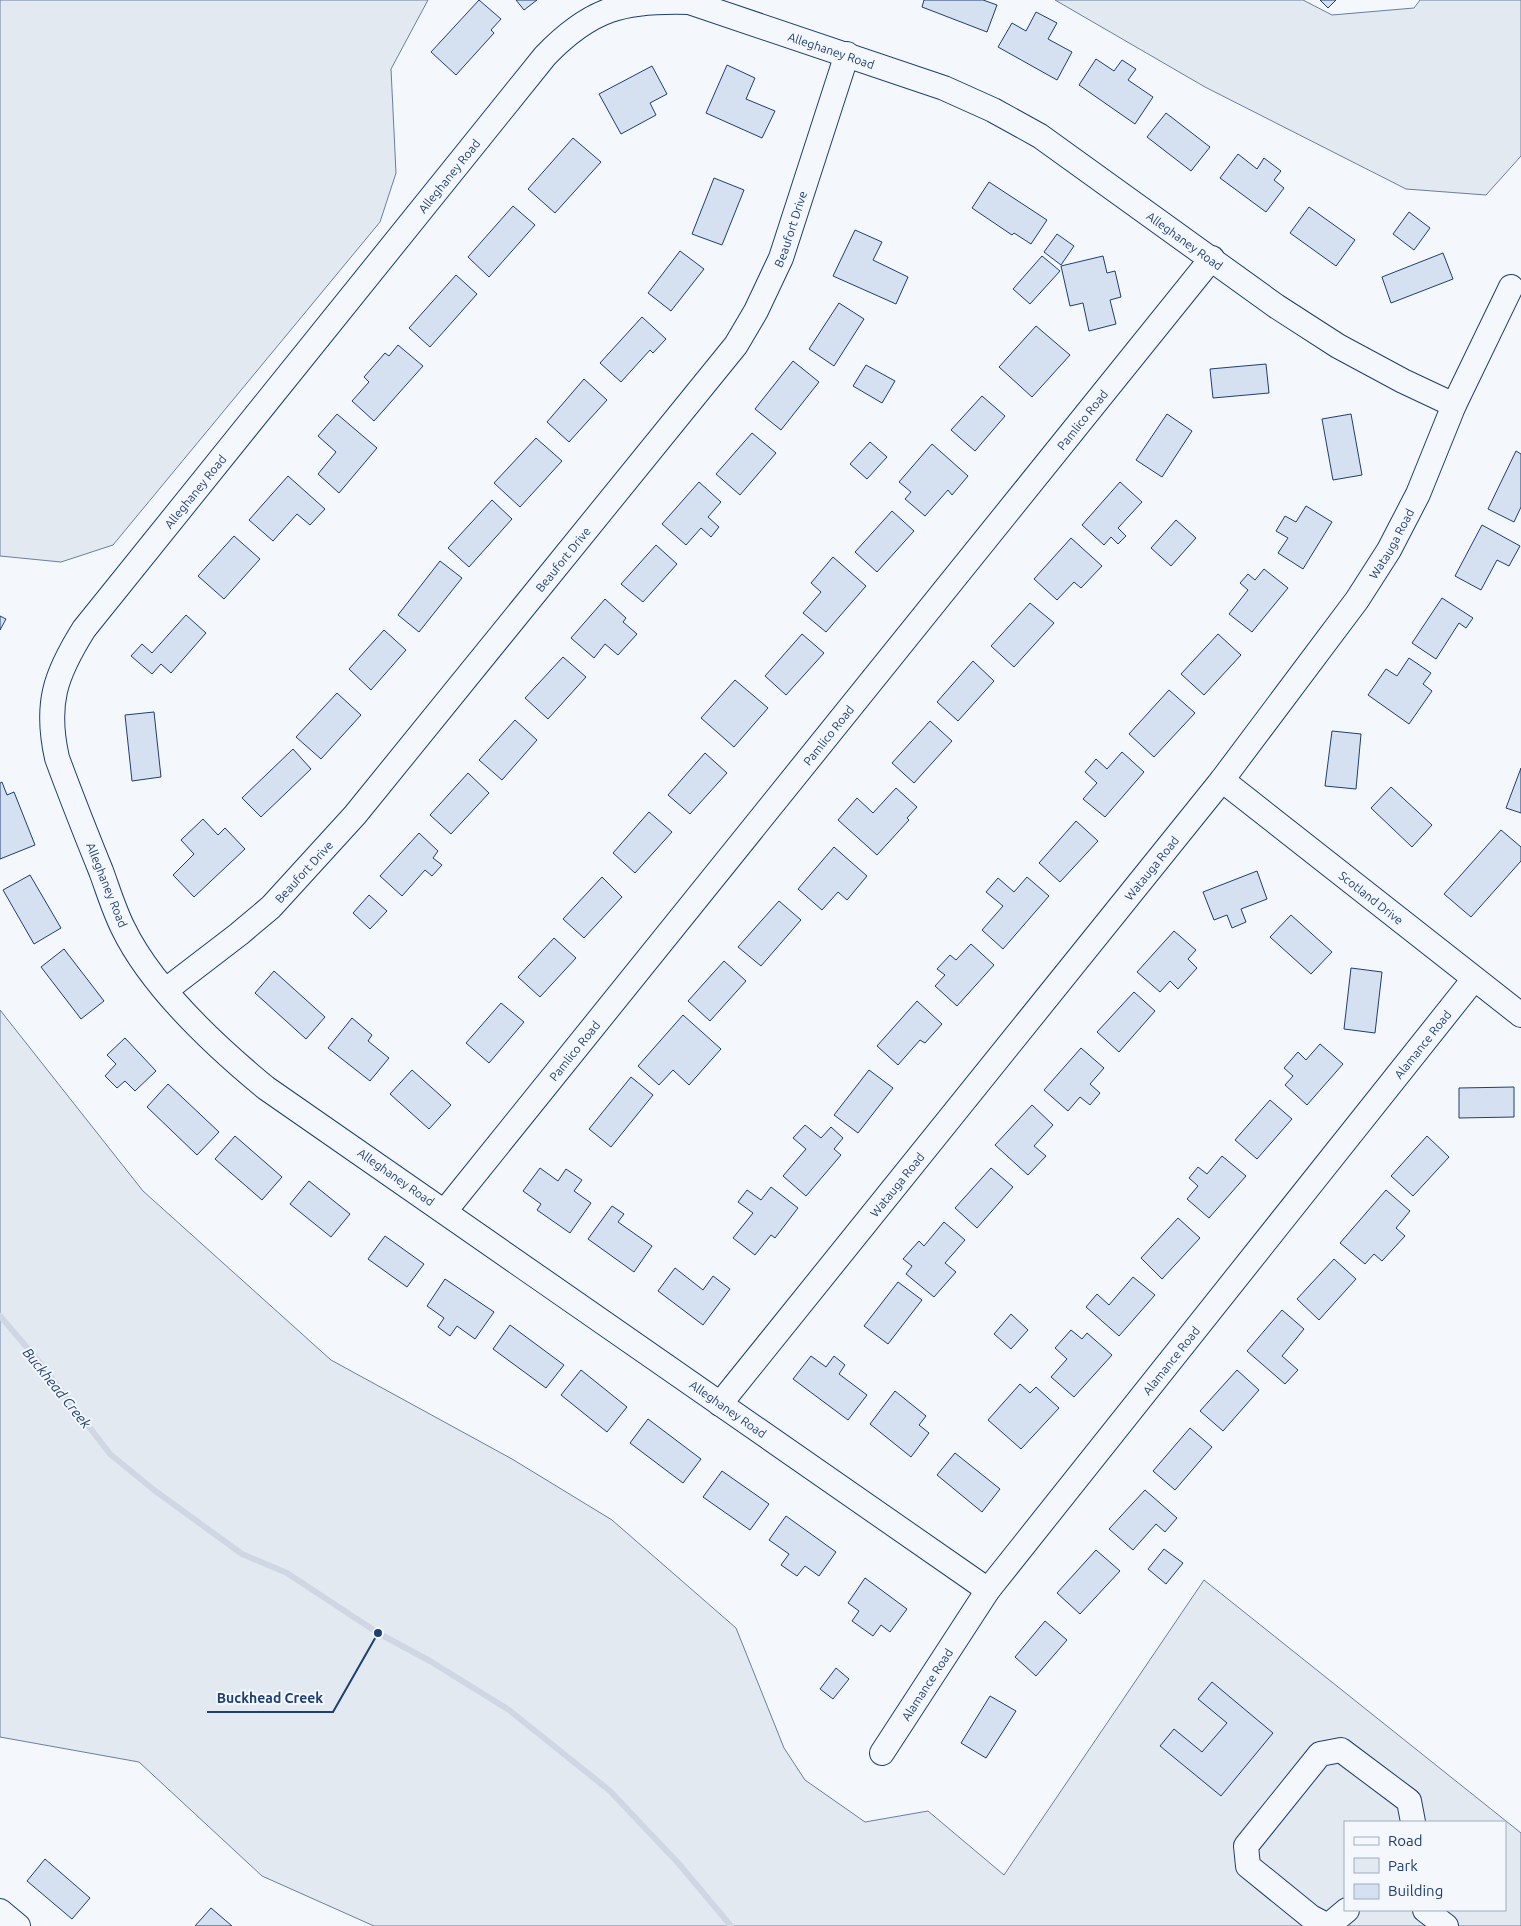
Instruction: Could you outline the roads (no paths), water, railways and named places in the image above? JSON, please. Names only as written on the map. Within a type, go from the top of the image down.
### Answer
[{"type":"street","name":"Alleghaney Road","points":[[988,1590],[266,1088],[239,1066],[197,1026],[144,962],[123,928],[57,758],[52,734],[51,710],[57,681],[68,654],[84,629],[545,56],[565,35],[585,21],[612,8],[635,2],[660,0],[689,2],[944,88],[993,110],[1040,136],[1212,258],[1276,306],[1338,346],[1403,381],[1454,405]]},
{"type":"street","name":"Beaufort Drive","points":[[166,990],[271,907],[355,814],[736,344],[756,311],[782,258],[846,54]]},
{"type":"street","name":"Pamlico Road","points":[[445,1211],[1212,258]]},
{"type":"street","name":"Watauga Road","points":[[720,1404],[1222,780],[1357,600],[1388,550],[1418,494],[1454,405],[1511,287]]},
{"type":"street","name":"Scotland Drive","points":[[1222,780],[1521,1015]]},
{"type":"street","name":"Alamance Road","points":[[882,1753],[988,1590],[1474,979]]},
{"type":"street","points":[[1346,1911],[1328,1926],[1312,1917],[1248,1866],[1246,1846],[1320,1754],[1341,1750],[1409,1801],[1413,1821]]},
{"type":"street","points":[[0,1911],[18,1926]]},
{"type":"street","points":[[1426,1911],[1446,1926]]},
{"type":"waterway","name":"Buckhead Creek","points":[[0,1316],[36,1358],[110,1454],[154,1490],[242,1554],[287,1573],[378,1633],[430,1661],[509,1710],[610,1791],[679,1864],[731,1926]]},
{"type":"place","name":"Buckhead Creek","points":[[378,1633]]}]
